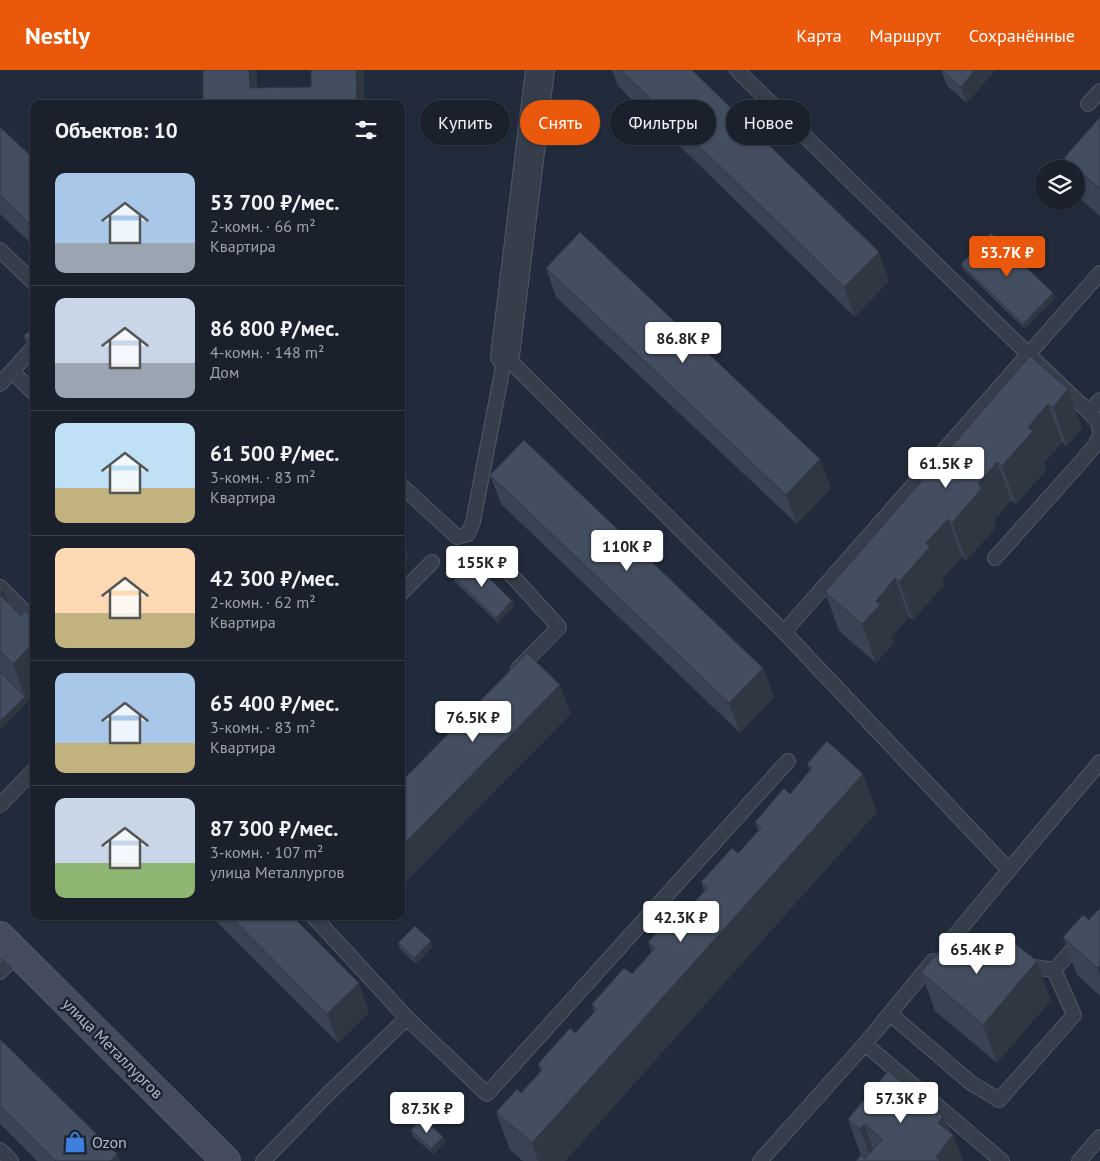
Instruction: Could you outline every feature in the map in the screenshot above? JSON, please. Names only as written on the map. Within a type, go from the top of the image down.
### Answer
[{"type":"main road","name":"улица Металлургов","points":[[6,954],[226,1161]]},
{"type":"street","points":[[505,356],[540,70]]},
{"type":"lane","points":[[737,70],[1098,422],[1100,434],[1096,445],[995,558]]},
{"type":"lane","points":[[1088,104],[1100,91]]},
{"type":"lane","points":[[0,250],[30,279]]},
{"type":"lane","points":[[784,632],[1100,273]]},
{"type":"lane","points":[[0,384],[30,351]]},
{"type":"lane","points":[[405,489],[457,537],[468,534],[473,522],[505,356]]},
{"type":"lane","points":[[505,356],[784,632],[1009,870]]},
{"type":"lane","points":[[12,371],[30,389]]},
{"type":"lane","points":[[1089,412],[1100,400]]},
{"type":"lane","points":[[493,556],[559,627],[511,675]]},
{"type":"lane","points":[[405,589],[432,562]]},
{"type":"lane","points":[[0,587],[30,616]]},
{"type":"lane","points":[[317,920],[407,1018],[487,1094],[788,761]]},
{"type":"lane","points":[[760,1161],[865,1044],[1009,870],[1099,766]]},
{"type":"lane","points":[[0,805],[30,774]]},
{"type":"lane","points":[[1054,970],[1100,918]]},
{"type":"lane","points":[[940,952],[1054,970]]},
{"type":"lane","points":[[890,1014],[971,1083],[999,1100],[1074,1015],[1054,970]]},
{"type":"lane","points":[[263,1161],[328,1094],[407,1018]]},
{"type":"lane","points":[[865,1044],[1002,1161]]},
{"type":"lane","points":[[1079,1161],[1100,1137]]},
{"type":"lane","points":[[0,1150],[11,1161]]},
{"type":"building","points":[[203,70],[249,70],[250,88],[311,87],[311,70],[356,70],[357,100],[203,100]]},
{"type":"building","points":[[621,70],[692,70],[726,103],[726,145],[769,145],[879,252],[844,287],[698,145],[716,145],[716,100],[652,100]]},
{"type":"building","points":[[941,70],[975,70],[961,87]]},
{"type":"building","points":[[1100,117],[1100,189],[1085,176],[1085,160],[1066,160],[1064,158]]},
{"type":"building","points":[[0,127],[30,155],[30,224],[0,195]]},
{"type":"building","points":[[580,232],[820,459],[786,495],[546,268]]},
{"type":"building","points":[[991,233],[1053,293],[1023,324],[961,264]]},
{"type":"building","points":[[30,330],[30,341],[24,336]]},
{"type":"building","points":[[1030,356],[1068,389],[1053,407],[1048,404],[1028,427],[1033,431],[1002,466],[997,462],[978,484],[982,488],[952,523],[948,519],[926,543],[930,547],[899,582],[895,578],[876,601],[880,605],[862,624],[825,592]]},
{"type":"building","points":[[524,440],[763,668],[729,703],[490,475]]},
{"type":"building","points":[[469,558],[512,601],[496,618],[452,575]]},
{"type":"building","points":[[0,595],[21,616],[25,611],[30,616],[30,646],[13,664],[0,651]]},
{"type":"building","points":[[527,653],[560,685],[405,843],[405,778]]},
{"type":"building","points":[[0,672],[25,697],[0,721]]},
{"type":"building","points":[[827,741],[863,774],[532,1143],[496,1112],[517,1089],[521,1093],[543,1069],[538,1064],[570,1028],[575,1033],[597,1009],[592,1004],[624,968],[632,974],[655,948],[648,942],[678,909],[684,914],[707,888],[701,882],[732,848],[738,853],[761,828],[755,822],[784,788],[790,794],[812,768],[807,764]]},
{"type":"building","points":[[1100,908],[1100,965],[1097,968],[1063,937],[1083,915],[1089,920]]},
{"type":"building","points":[[234,920],[296,920],[359,983],[327,1014]]},
{"type":"building","points":[[415,926],[431,941],[414,958],[398,943]]},
{"type":"building","points":[[956,931],[994,963],[1012,941],[1037,961],[983,1025],[921,972]]},
{"type":"building","points":[[0,1039],[117,1154],[110,1161],[56,1161],[0,1106]]},
{"type":"building","points":[[888,1071],[943,1116],[938,1123],[953,1135],[936,1157],[940,1161],[856,1161],[861,1155],[865,1159],[882,1139],[864,1124],[860,1129],[848,1119]]},
{"type":"building","points":[[423,1118],[443,1137],[431,1149],[411,1130]]},
{"type":"place","name":"Ozon","points":[[75,1142]]}]
